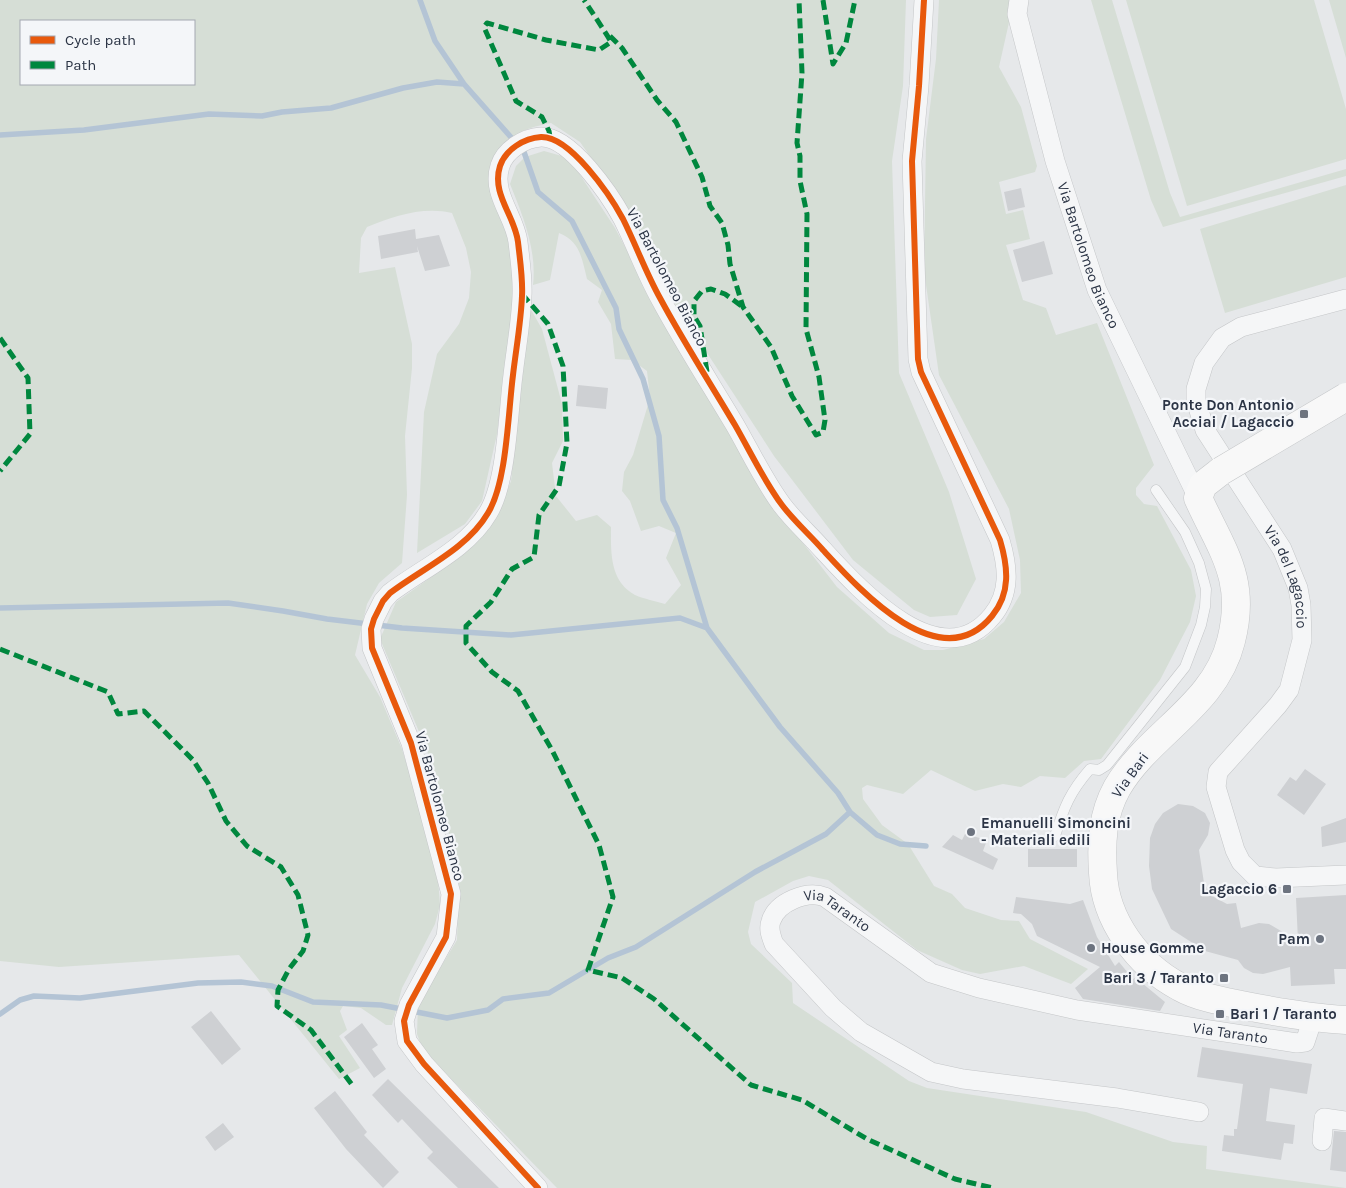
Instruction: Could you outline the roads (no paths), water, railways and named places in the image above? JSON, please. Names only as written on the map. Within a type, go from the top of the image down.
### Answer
[{"type":"street","name":"Via Bartolomeo Bianco","points":[[538,1188],[424,1064],[411,1049],[405,1035],[404,1021],[409,1005],[446,937],[451,894],[411,742],[376,660],[370,639],[374,619],[383,601],[395,590],[450,552],[478,528],[494,500],[502,463],[522,294],[516,226],[499,191],[500,166],[508,152],[516,146],[538,137],[557,140],[574,153],[622,216],[659,298],[782,505],[850,580],[902,623],[920,633],[937,636],[955,637],[974,632],[987,622],[998,609],[1004,595],[1007,577],[1006,560],[1000,540],[921,372],[918,358],[912,161],[920,86],[924,0]]},
{"type":"street","name":"Via Bartolomeo Bianco","points":[[1019,0],[1017,14],[1055,160],[1097,290],[1198,498]]},
{"type":"street","name":"Via del Lagaccio","points":[[1346,299],[1241,327],[1222,338],[1210,352],[1199,376],[1196,401],[1205,430],[1282,549],[1298,588],[1301,605],[1302,640],[1289,690],[1278,705],[1218,772],[1216,787],[1235,850],[1241,862],[1255,876],[1346,875]]},
{"type":"street","points":[[1198,498],[1203,485],[1221,471],[1346,397]]},
{"type":"street","name":"Via Bari","points":[[1198,498],[1224,549],[1235,581],[1236,609],[1232,640],[1223,664],[1205,693],[1141,758],[1114,795],[1101,842],[1105,892],[1117,924],[1134,948],[1155,970],[1180,988],[1230,1003],[1313,1018],[1346,1020]]},
{"type":"street","name":"Via Taranto","points":[[1199,1112],[1117,1098],[962,1079],[931,1072],[862,1032],[833,1008],[774,944],[769,931],[771,920],[780,908],[792,900],[816,893],[825,897],[931,973],[979,988],[1077,1010],[1297,1043],[1306,1042],[1313,1018]]},
{"type":"street","points":[[1322,1141],[1324,1118],[1346,1121]]},
{"type":"lane","points":[[1055,836],[1064,807],[1077,784],[1090,770],[1099,770],[1111,760],[1185,667],[1201,625],[1206,589],[1199,563],[1184,532],[1156,490]]},
{"type":"waterway","points":[[420,0],[435,41],[464,84],[524,152],[538,192],[572,221],[616,308],[619,329],[643,379],[659,436],[663,500],[677,528],[707,628],[780,727],[838,793],[850,812],[877,835],[900,844],[926,846]]},
{"type":"waterway","points":[[0,135],[84,130],[209,114],[262,116],[282,112],[331,108],[403,88],[437,82],[464,84]]},
{"type":"waterway","points":[[0,608],[228,603],[327,619],[402,628],[511,635],[680,618],[707,628]]},
{"type":"waterway","points":[[0,1014],[20,1000],[34,996],[80,998],[198,983],[241,982],[272,986],[313,1002],[381,1005],[447,1018],[488,1010],[503,999],[549,993],[608,958],[636,947],[755,872],[826,834],[850,812]]},
{"type":"place","name":"Ponte Don Antonio Acciai / Lagaccio","points":[[1304,414]]},
{"type":"place","name":"Emanuelli Simoncini - Materiali edili","points":[[971,832]]},
{"type":"place","name":"Lagaccio 6","points":[[1287,889]]},
{"type":"place","name":"Pam","points":[[1320,939]]},
{"type":"place","name":"House Gomme","points":[[1091,948]]},
{"type":"place","name":"Bari 3 / Taranto","points":[[1224,978]]},
{"type":"place","name":"Bari 1 / Taranto","points":[[1220,1014]]}]
